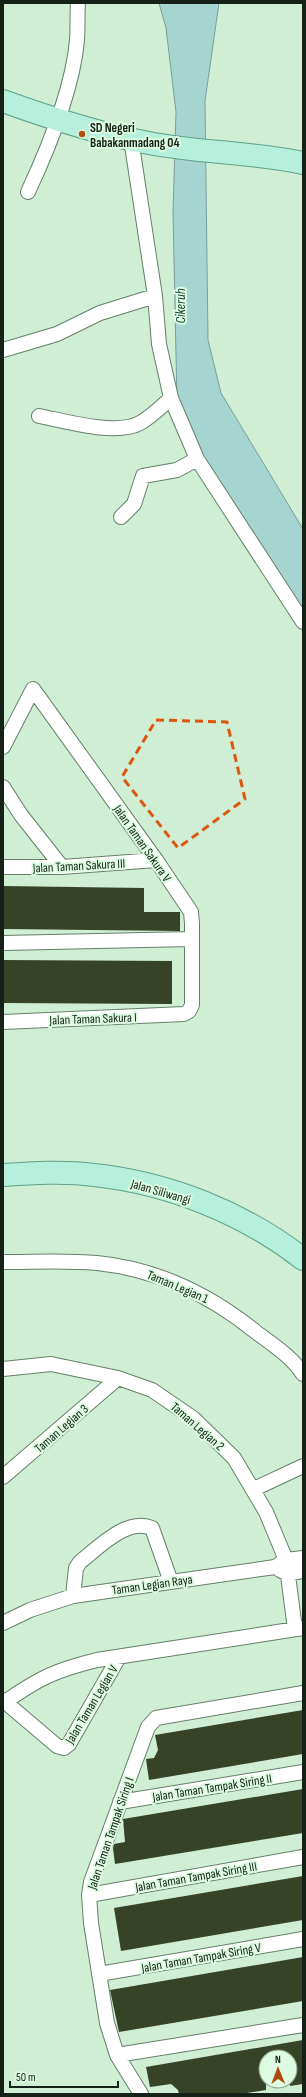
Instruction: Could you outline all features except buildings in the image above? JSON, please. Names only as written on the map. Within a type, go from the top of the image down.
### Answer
[{"type":"main road","points":[[3,101],[82,127],[140,141],[213,151],[271,156],[303,163]]},
{"type":"main road","name":"Jalan Siliwangi","points":[[3,1175],[48,1172],[95,1175],[159,1187],[220,1209],[244,1220],[284,1244],[303,1259]]},
{"type":"street","points":[[28,192],[47,148],[75,54],[78,3]]},
{"type":"street","points":[[140,141],[159,344],[171,398],[197,458],[303,622]]},
{"type":"street","points":[[3,350],[57,334],[100,313],[155,296]]},
{"type":"street","points":[[39,416],[102,427],[123,428],[139,423],[171,398]]},
{"type":"street","points":[[121,517],[134,504],[143,476],[177,470],[197,458]]},
{"type":"street","name":"Jalan Taman Sakura V","points":[[3,746],[33,689],[156,860],[191,912],[192,1005],[189,1011],[184,1014]]},
{"type":"street","points":[[3,787],[21,815],[62,867]]},
{"type":"street","name":"Jalan Taman Sakura III","points":[[3,867],[62,867],[156,860]]},
{"type":"street","points":[[3,943],[191,939]]},
{"type":"street","name":"Jalan Taman Sakura I","points":[[3,1022],[184,1014]]},
{"type":"street","name":"Taman Legian 1","points":[[3,1262],[97,1263],[139,1269],[163,1277],[208,1297],[238,1317],[285,1354],[303,1374]]},
{"type":"street","name":"Taman Legian 2","points":[[3,1369],[51,1364],[118,1378],[152,1390],[193,1418],[234,1458],[254,1489],[283,1567]]},
{"type":"street","name":"Taman Legian 3","points":[[3,1477],[118,1378]]},
{"type":"street","points":[[254,1489],[303,1466]]},
{"type":"street","points":[[73,1596],[76,1568],[80,1562],[119,1533],[136,1525],[144,1525],[152,1528],[171,1582]]},
{"type":"street","name":"Taman Legian Raya","points":[[3,1623],[30,1610],[73,1596],[283,1567],[303,1558]]},
{"type":"street","points":[[283,1567],[303,1571]]},
{"type":"street","name":"Jalan Taman Legian V","points":[[119,1657],[69,1744],[64,1748],[58,1746],[4,1701],[50,1674],[69,1667],[119,1657],[299,1629],[283,1567]]},
{"type":"street","name":"Jalan Taman Tampak Siring I","points":[[141,2094],[117,2055],[107,2023],[91,1924],[89,1895],[91,1882],[148,1727],[156,1718],[303,1693]]},
{"type":"street","name":"Jalan Taman Tampak Siring II","points":[[120,1802],[303,1772]]},
{"type":"street","name":"Jalan Taman Tampak Siring III","points":[[89,1895],[303,1857]]},
{"type":"street","name":"Jalan Taman Tampak Siring V","points":[[99,1974],[303,1939]]},
{"type":"street","points":[[117,2055],[303,2025]]},
{"type":"highlighted area","points":[[156,720],[227,722],[245,799],[178,848],[122,777]]},
{"type":"water","name":"Cikeruh","points":[[159,3],[219,3],[205,101],[208,340],[221,393],[303,529],[303,621],[197,459],[177,402],[173,212],[176,112],[166,28]]},
{"type":"place","name":"SD Negeri Babakanmadang 04","points":[[82,134]]}]
